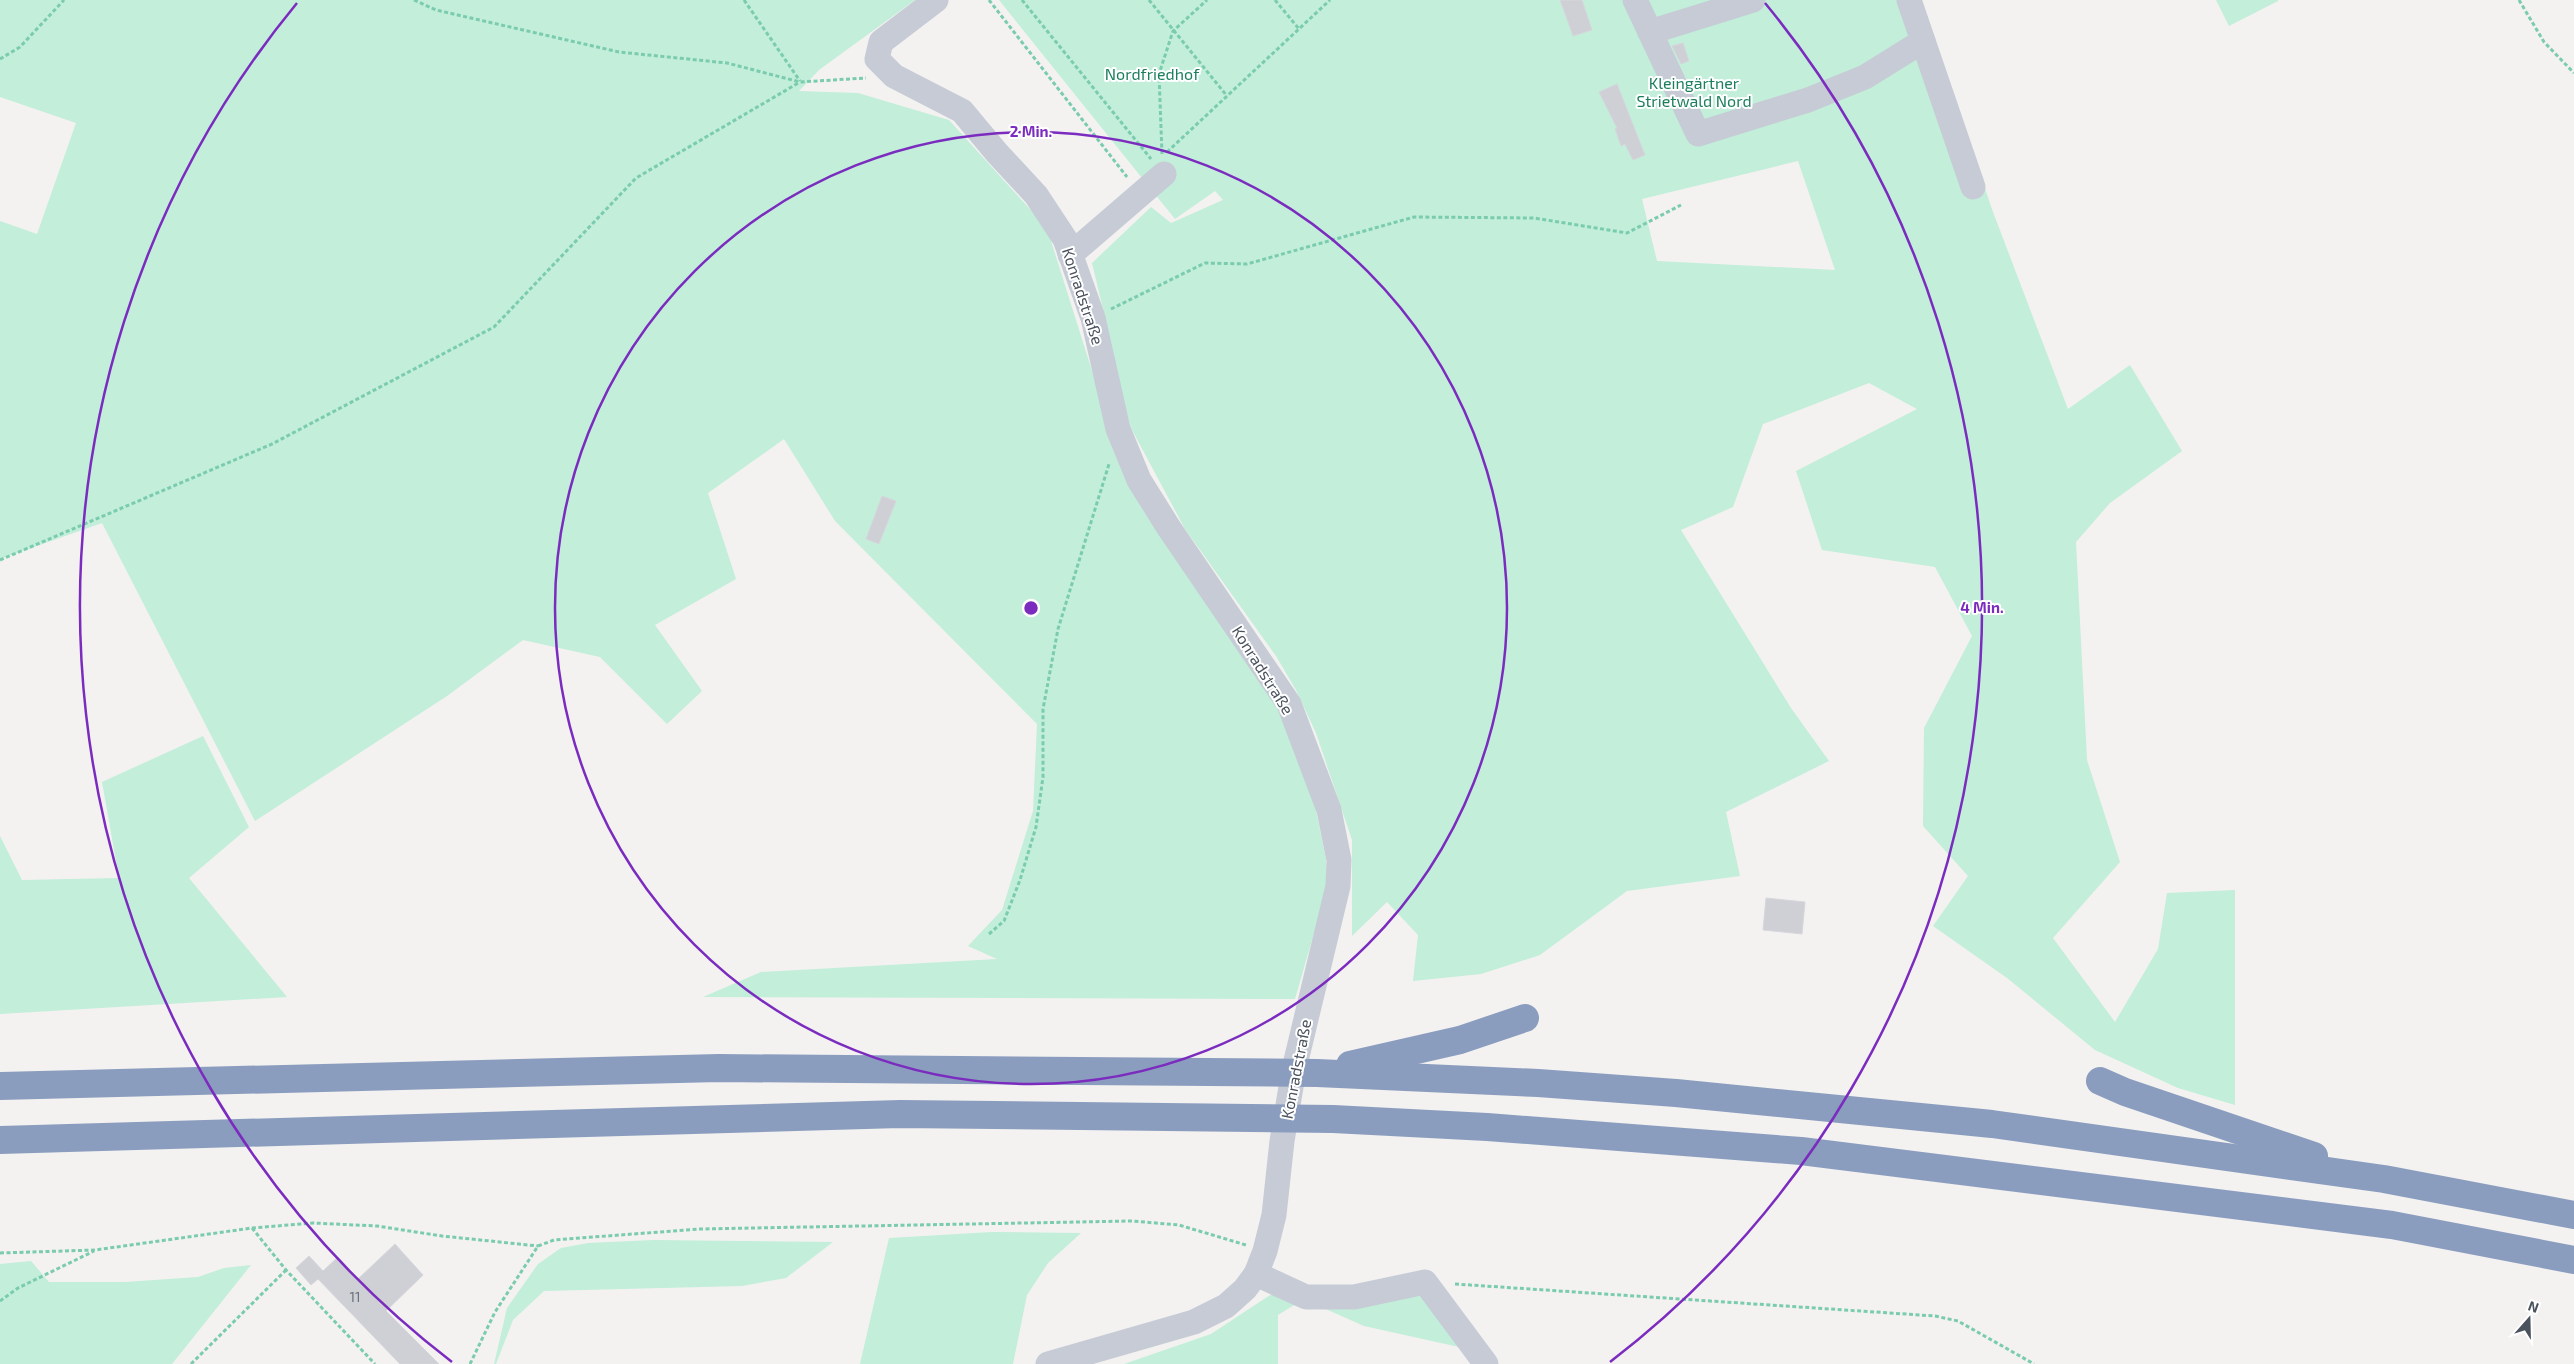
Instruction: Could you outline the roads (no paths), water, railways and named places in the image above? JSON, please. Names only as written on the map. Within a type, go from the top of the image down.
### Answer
[{"type":"highway","points":[[1317,1073],[1460,1040],[1525,1018]]},
{"type":"highway","points":[[0,1086],[719,1068],[1317,1073],[1548,1084],[1806,1104],[2002,1125],[2384,1179],[2574,1215]]},
{"type":"highway","points":[[2100,1081],[2150,1101],[2384,1179]]},
{"type":"highway","points":[[0,1140],[900,1114],[1352,1120],[1487,1127],[1810,1152],[2392,1224],[2574,1260]]},
{"type":"street","name":"Konradstraße","points":[[936,0],[881,42],[877,58],[894,76],[962,111],[997,153],[1036,195],[1065,240],[1093,318],[1118,429],[1139,480],[1169,528],[1289,704],[1329,810],[1339,860],[1338,886],[1294,1069],[1282,1141],[1274,1215],[1265,1251],[1256,1274],[1245,1289],[1226,1306],[1194,1322],[1048,1364]]},
{"type":"street","points":[[1635,0],[1698,134],[1808,100],[1865,77],[1924,41]]},
{"type":"street","points":[[1650,32],[1753,0]]},
{"type":"street","points":[[1909,0],[1973,187]]},
{"type":"street","points":[[1070,255],[1141,194],[1160,163]]},
{"type":"street","points":[[1256,1274],[1306,1297],[1354,1297],[1425,1282],[1486,1364]]},
{"type":"park label","name":"Nordfriedhof","points":[[1152,74]]},
{"type":"park label","name":"Kleingärtner Strietwald Nord","points":[[1694,92]]}]
